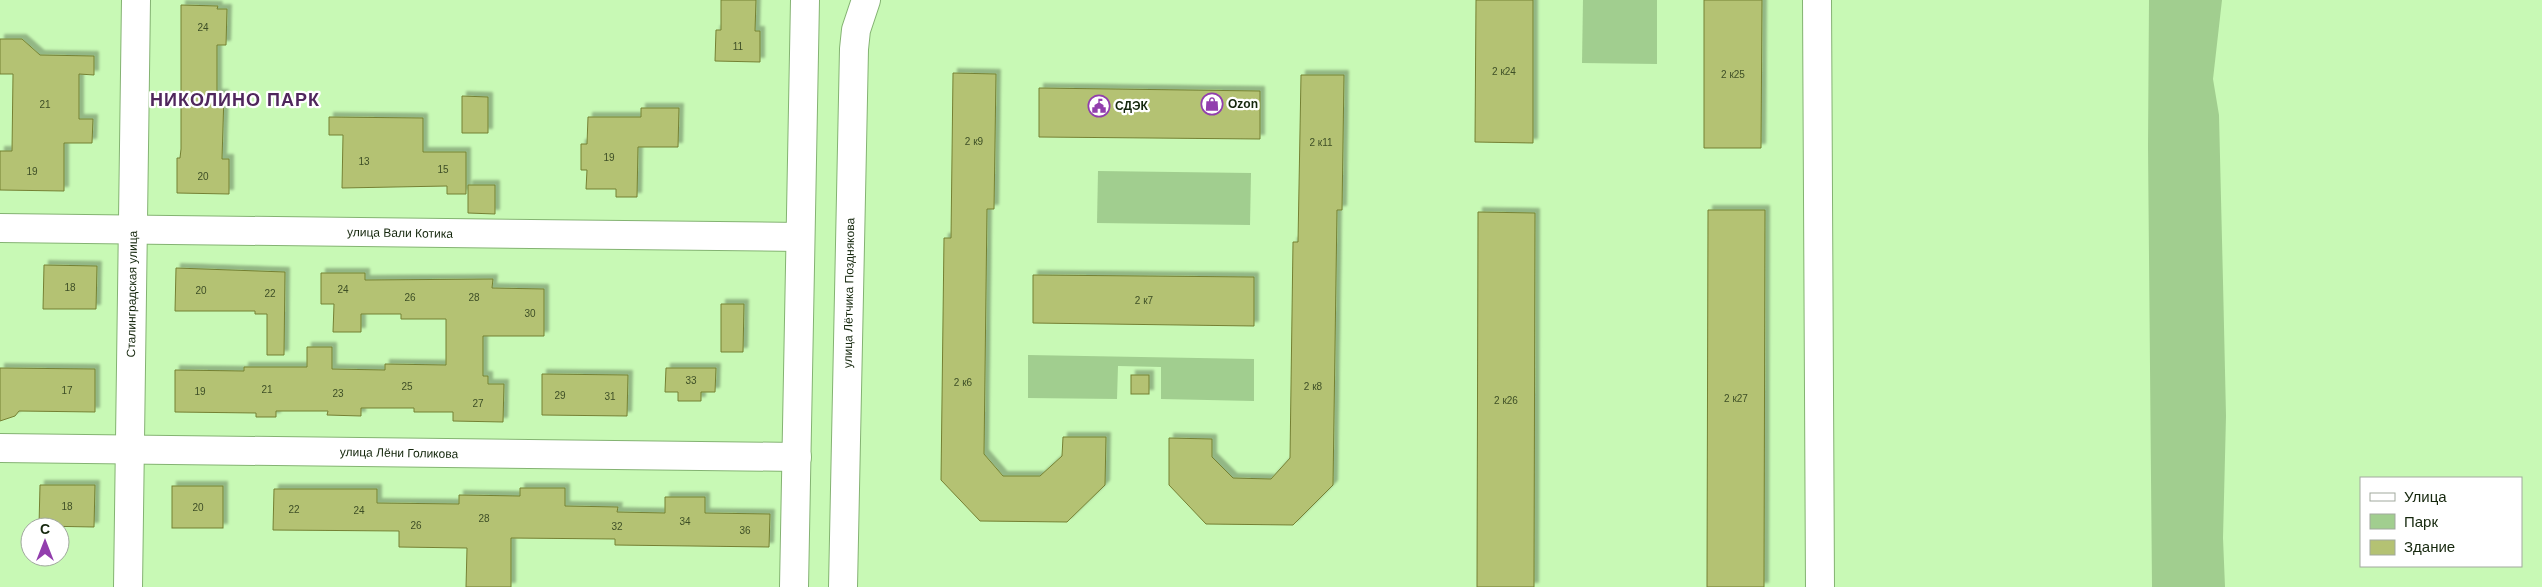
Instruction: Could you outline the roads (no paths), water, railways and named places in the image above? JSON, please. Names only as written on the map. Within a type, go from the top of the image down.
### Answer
[{"type":"street","name":"Сталинградская улица","points":[[128,587],[128,449],[136,0]]},
{"type":"street","points":[[794,587],[805,0]]},
{"type":"street","name":"улица Лётчика Позднякова","points":[[842,587],[854,49],[856,30],[866,0]]},
{"type":"street","points":[[1817,0],[1820,587]]},
{"type":"street","name":"улица Вали Котика","points":[[0,228],[800,237]]},
{"type":"street","name":"улица Лёни Голикова","points":[[0,448],[797,458]]},
{"type":"place","name":"Ozon","points":[[1212,104]]},
{"type":"place","name":"СДЭК","points":[[1099,106]]},
{"type":"district","name":"НИКОЛИНО ПАРК","points":[[235,100]]}]
